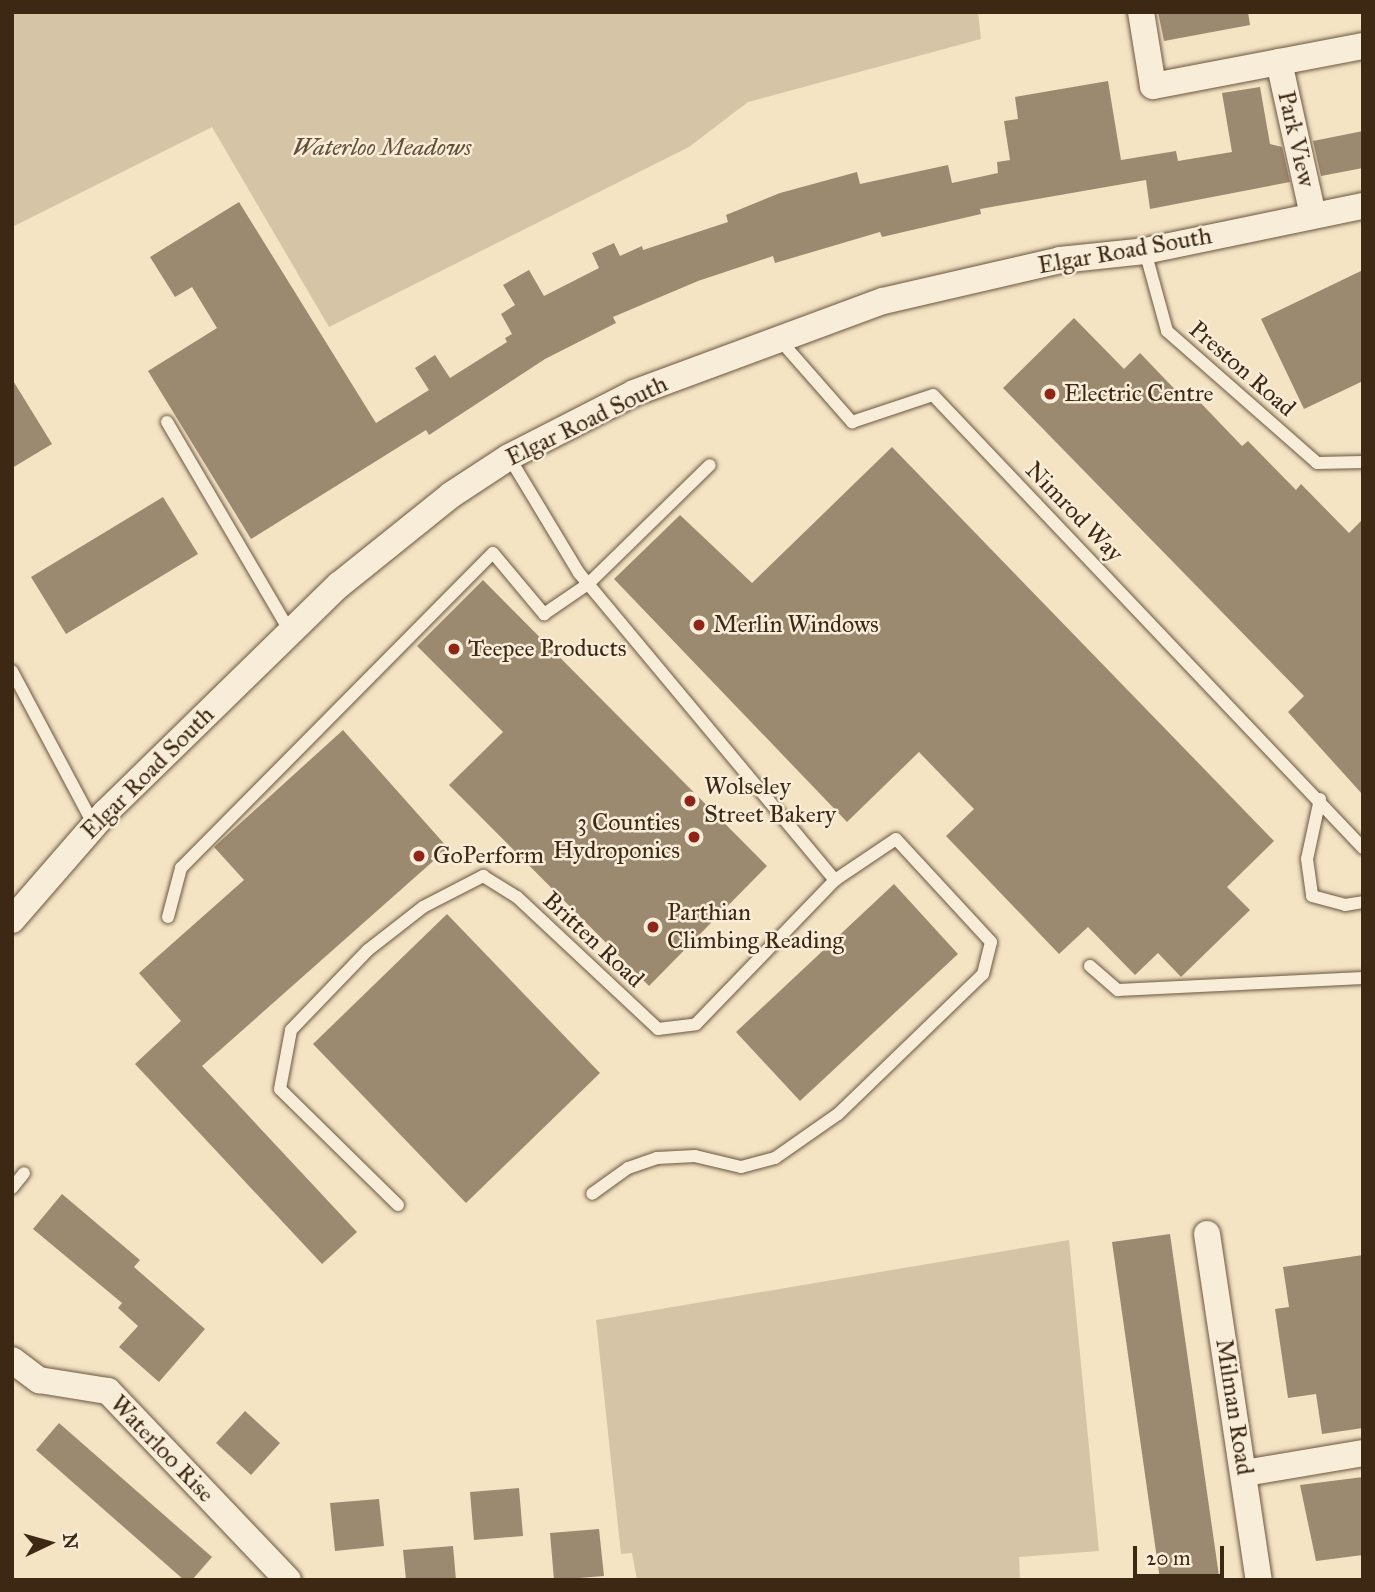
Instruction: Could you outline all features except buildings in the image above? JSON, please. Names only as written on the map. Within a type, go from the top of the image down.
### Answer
[{"type":"street","name":"Park View","points":[[1141,12],[1153,86],[1363,46]]},
{"type":"street","name":"Park View","points":[[1279,62],[1313,215]]},
{"type":"street","name":"Elgar Road South","points":[[12,920],[94,825],[339,585],[451,495],[509,457],[634,393],[883,301],[1060,260],[1146,251],[1363,206]]},
{"type":"street","name":"Milman Road","points":[[1207,1234],[1259,1580]]},
{"type":"street","name":"Waterloo Rise","points":[[12,1360],[38,1380],[108,1391],[288,1580]]},
{"type":"street","points":[[1245,1473],[1363,1453]]},
{"type":"lane","name":"Preston Road","points":[[1146,251],[1167,331],[1317,463],[1363,462]]},
{"type":"lane","name":"Nimrod Way","points":[[779,339],[852,422],[933,395],[1363,848]]},
{"type":"lane","points":[[167,422],[290,632]]},
{"type":"lane","points":[[509,457],[588,584],[835,880]]},
{"type":"lane","points":[[168,916],[181,868],[367,674],[493,553],[544,614],[588,584],[710,465]]},
{"type":"lane","points":[[12,671],[94,825]]},
{"type":"lane","points":[[1320,800],[1307,859],[1312,896],[1345,905],[1363,902]]},
{"type":"lane","name":"Britten Road","points":[[398,1205],[281,1089],[291,1030],[368,950],[423,907],[483,876],[517,897],[658,1029],[696,1024],[835,880],[896,839],[990,942],[983,974],[968,985],[838,1114],[775,1158],[741,1167],[695,1156],[657,1158],[628,1168],[592,1194]]},
{"type":"lane","points":[[1090,966],[1118,990],[1363,978]]},
{"type":"lane","points":[[12,1188],[24,1173]]},
{"type":"green space","name":"Waterloo Meadows","points":[[12,12],[978,12],[981,39],[748,102],[689,147],[329,327],[212,127],[12,227]]},
{"type":"green space","points":[[1069,1240],[1099,1551],[1019,1557],[1020,1580],[637,1580],[632,1553],[621,1554],[596,1320]]},
{"type":"place","name":"Electric Centre","points":[[1050,394]]},
{"type":"place","name":"Merlin Windows","points":[[699,625]]},
{"type":"place","name":"Teepee Products","points":[[454,649]]},
{"type":"place","name":"Wolseley Street Bakery","points":[[690,801]]},
{"type":"place","name":"3 Counties Hydroponics","points":[[694,837]]},
{"type":"place","name":"GoPerform","points":[[419,856]]},
{"type":"place","name":"Parthian Climbing Reading","points":[[653,927]]}]
